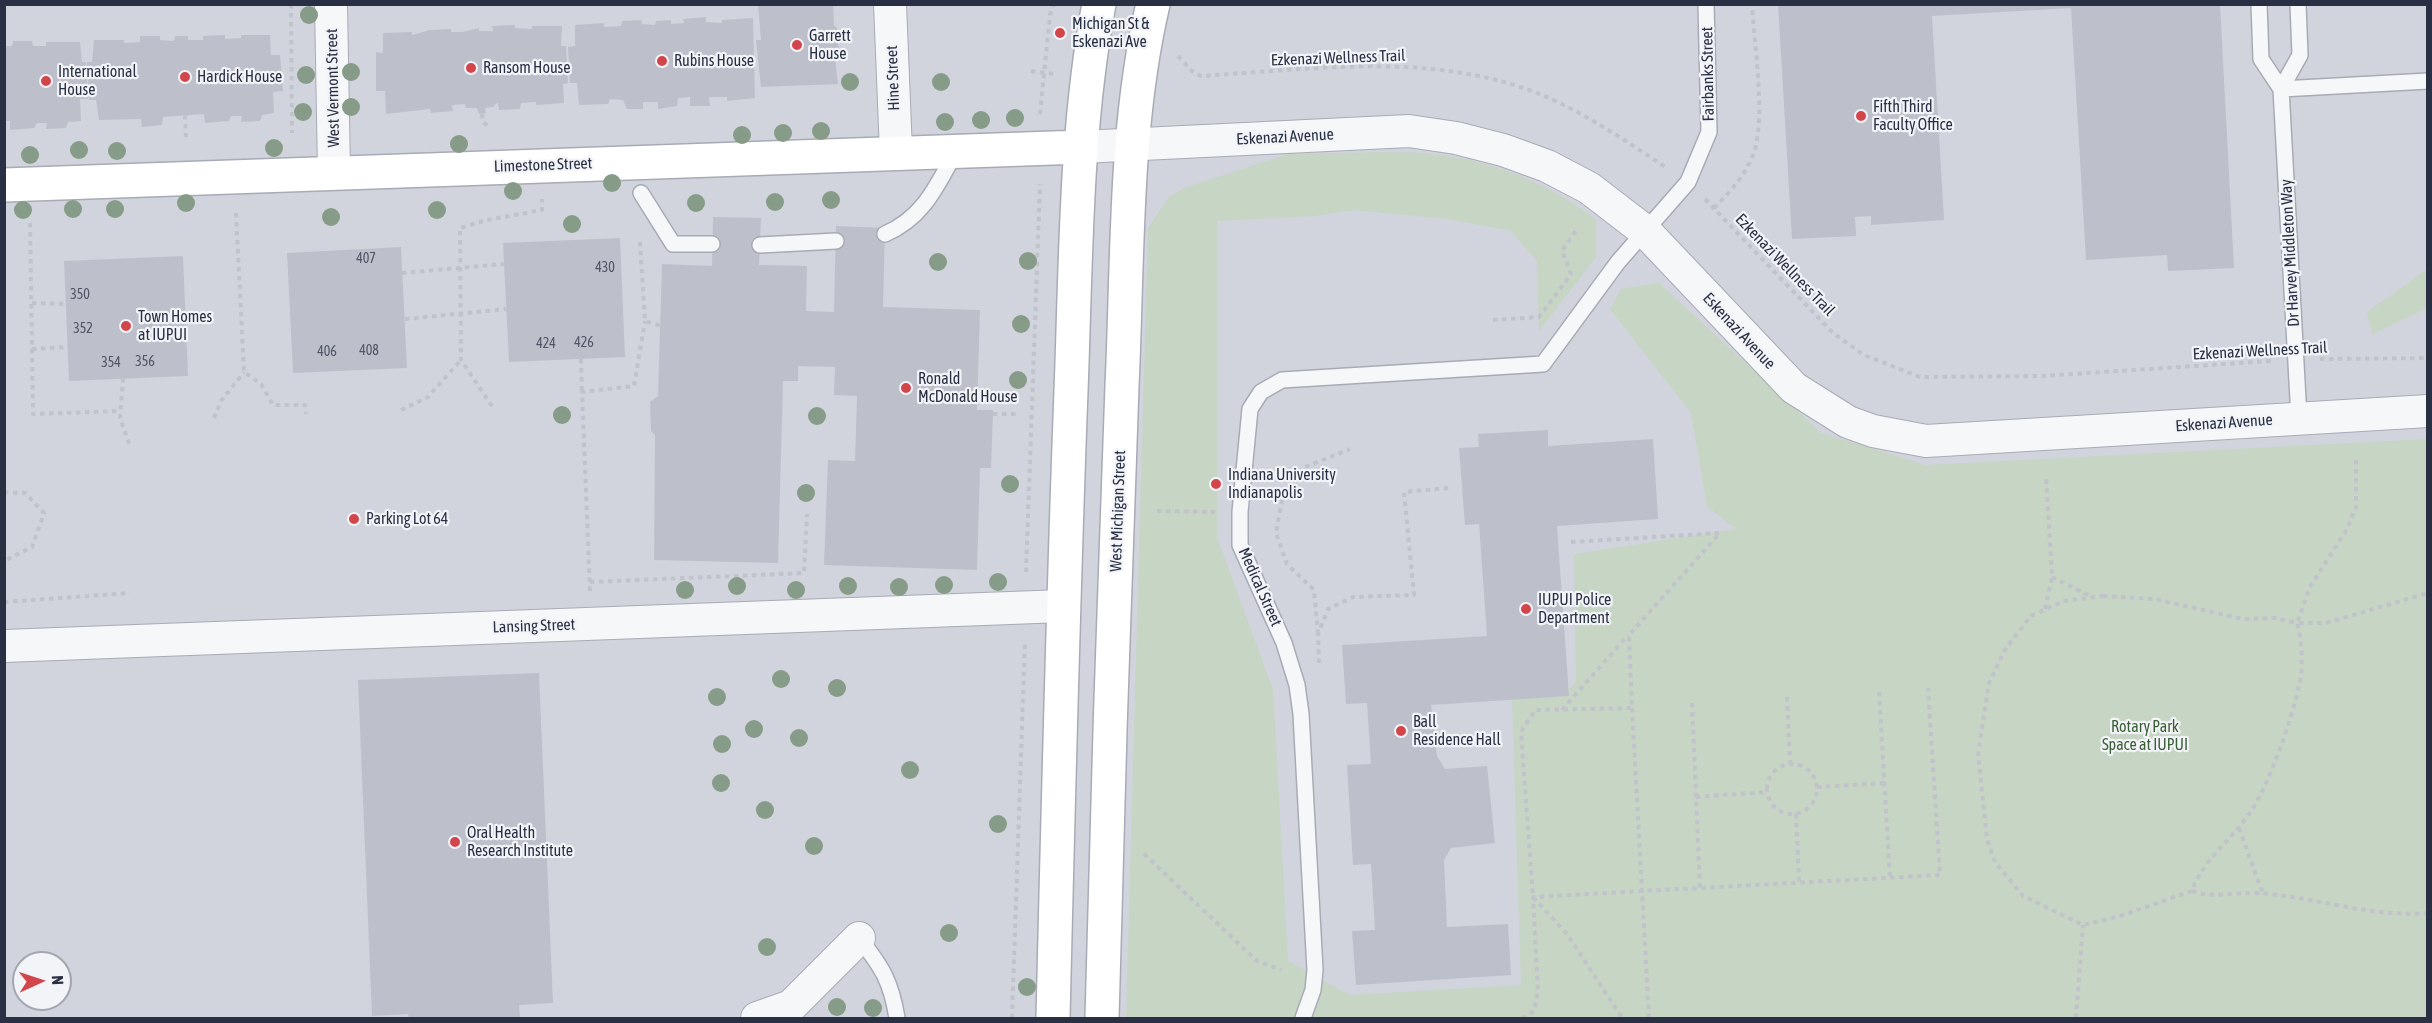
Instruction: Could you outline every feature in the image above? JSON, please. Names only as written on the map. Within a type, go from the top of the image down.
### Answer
[{"type":"main road","points":[[1053,1018],[1063,606],[1081,147],[1088,70],[1099,4]]},
{"type":"main road","name":"West Michigan Street","points":[[1102,1018],[1110,713],[1132,145],[1145,41],[1153,4]]},
{"type":"main road","name":"Limestone Street","points":[[4,185],[1081,147]]},
{"type":"street","name":"West Vermont Street","points":[[331,4],[334,172]]},
{"type":"street","name":"Hine Street","points":[[890,4],[896,152]]},
{"type":"street","name":"Eskenazi Avenue","points":[[1081,147],[1408,131],[1456,138],[1503,150],[1547,166],[1589,188],[1645,231],[1794,388],[1839,417],[1873,431],[1926,441],[2427,411]]},
{"type":"street","name":"Lansing Street","points":[[4,646],[1063,606]]},
{"type":"street","points":[[757,1018],[791,1006],[859,938]]},
{"type":"lane","name":"Fairbanks Street","points":[[1645,231],[1688,182],[1709,132],[1706,4]]},
{"type":"lane","points":[[2259,4],[2261,59],[2281,89]]},
{"type":"lane","points":[[2281,89],[2300,55],[2298,4]]},
{"type":"lane","points":[[2281,89],[2427,81]]},
{"type":"lane","name":"Dr Harvey Middleton Way","points":[[2281,89],[2299,418]]},
{"type":"lane","points":[[885,234],[905,226],[930,199],[956,151]]},
{"type":"lane","points":[[641,194],[673,244],[712,244]]},
{"type":"lane","name":"Medical Street","points":[[1303,1018],[1313,990],[1315,970],[1300,707],[1295,672],[1288,652],[1240,545],[1240,512],[1250,409],[1268,386],[1287,379],[1543,364],[1618,262],[1645,231]]},
{"type":"lane","points":[[760,244],[836,242]]},
{"type":"lane","points":[[859,938],[884,970],[893,991],[897,1018]]},
{"type":"path","points":[[291,4],[292,133]]},
{"type":"path","points":[[1040,126],[1044,73],[1054,4]]},
{"type":"path","points":[[1714,208],[1738,183],[1754,152],[1759,119],[1752,4]]},
{"type":"path","name":"Ezkenazi Wellness Trail","points":[[1175,50],[1184,63],[1201,76],[1391,65],[1451,72],[1507,84],[1548,98],[1601,125],[1688,182],[1833,333],[1864,355],[1920,377],[2042,376],[2296,360],[2427,358]]},
{"type":"path","points":[[1031,71],[1044,73]]},
{"type":"path","points":[[482,114],[483,122],[488,126]]},
{"type":"path","points":[[185,115],[186,137]]},
{"type":"path","points":[[1026,576],[1040,179]]},
{"type":"path","points":[[492,406],[461,360],[460,228],[487,220],[542,210],[542,198]]},
{"type":"path","points":[[214,418],[221,401],[244,372],[236,213]]},
{"type":"path","points":[[30,223],[33,414],[121,411]]},
{"type":"path","points":[[1493,320],[1539,317],[1570,274],[1562,251],[1576,229]]},
{"type":"path","points":[[582,392],[634,386],[645,321],[640,240]]},
{"type":"path","points":[[402,273],[504,264]]},
{"type":"path","points":[[32,303],[66,304]]},
{"type":"path","points":[[405,319],[507,309]]},
{"type":"path","points":[[645,321],[661,326]]},
{"type":"path","points":[[32,349],[68,347]]},
{"type":"path","points":[[580,359],[590,623]]},
{"type":"path","points":[[401,410],[428,397],[461,360]]},
{"type":"path","points":[[244,372],[261,384],[273,405],[305,405],[306,414]]},
{"type":"path","points":[[123,378],[120,418],[130,446]]},
{"type":"path","points":[[993,414],[1019,414]]},
{"type":"path","points":[[1320,670],[1314,590],[1287,564],[1276,532],[1283,495],[1305,467],[1350,449]]},
{"type":"path","points":[[2192,891],[2197,875],[2251,812],[2268,774],[2300,685],[2302,641],[2297,623],[2310,587],[2347,529],[2356,507],[2356,460]]},
{"type":"path","points":[[2045,610],[2052,577],[2046,477]]},
{"type":"path","points":[[1318,634],[1328,609],[1353,597],[1414,595],[1404,492],[1449,488]]},
{"type":"path","points":[[4,492],[25,493],[44,513],[32,547],[4,561]]},
{"type":"path","points":[[1157,511],[1240,512]]},
{"type":"path","points":[[590,582],[804,573],[807,514]]},
{"type":"path","points":[[1562,710],[1720,533],[1571,542]]},
{"type":"path","points":[[2052,577],[2092,597]]},
{"type":"path","points":[[2427,592],[2326,622],[2297,623],[2275,618],[2244,619],[2154,599],[2092,597],[2064,601],[2031,616],[2006,648],[1989,683],[1978,754],[1980,795],[1987,839],[2002,872],[2023,896],[2083,925],[2128,914],[2192,891],[2205,896],[2263,894],[2371,911],[2427,913]]},
{"type":"path","points":[[4,602],[130,593]]},
{"type":"path","points":[[1012,1018],[1025,632]]},
{"type":"path","points":[[1629,635],[1649,1018]]},
{"type":"path","points":[[1533,897],[1940,875],[1928,688]]},
{"type":"path","points":[[1879,692],[1890,878]]},
{"type":"path","points":[[1787,698],[1790,764]]},
{"type":"path","points":[[1692,703],[1700,888]]},
{"type":"path","points":[[1522,1018],[1534,1011],[1538,991],[1521,732],[1535,710],[1632,708]]},
{"type":"path","points":[[1790,764],[1808,769],[1814,776],[1817,787],[1813,804],[1796,814],[1781,812],[1769,801],[1767,792],[1769,778],[1777,769],[1790,764]]},
{"type":"path","points":[[1817,787],[1885,783]]},
{"type":"path","points":[[1696,797],[1767,792]]},
{"type":"path","points":[[1796,814],[1799,883]]},
{"type":"path","points":[[2238,828],[2263,894]]},
{"type":"path","points":[[1144,854],[1257,961],[1281,970]]},
{"type":"path","points":[[1533,897],[1567,934],[1622,1018]]},
{"type":"path","points":[[2076,1018],[2083,925]]},
{"type":"shaded area","name":"Indiana University Indianapolis","points":[[5,5],[2427,5],[2427,1018],[5,1018]]},
{"type":"green space","name":"Rotary Park Space at IUPUI","points":[[1427,153],[1482,163],[1522,177],[1561,196],[1596,220],[1596,257],[1539,331],[1537,261],[1511,231],[1448,219],[1354,210],[1315,216],[1217,221],[1217,537],[1273,690],[1288,961],[1350,995],[1521,985],[1512,699],[1561,696],[1576,682],[1574,554],[1736,529],[1707,506],[1691,413],[1610,309],[1621,289],[1659,283],[1821,433],[1926,465],[2427,439],[2427,1018],[1126,1018],[1148,228],[1168,198],[1184,188],[1288,154]]},
{"type":"green space","points":[[2427,269],[2427,308],[2373,334],[2366,313]]},
{"type":"building","name":"Garrett House","points":[[758,4],[833,4],[834,26],[837,27],[839,50],[834,50],[838,84],[761,87],[756,40],[761,40]]},
{"type":"building","name":"Fifth Third Faculty Office","points":[[1778,4],[2220,4],[2234,268],[2168,271],[2167,255],[2086,260],[2071,8],[1932,16],[1944,220],[1871,225],[1871,216],[1855,217],[1856,236],[1792,239]]},
{"type":"building","name":"Rubins House","points":[[706,17],[706,22],[722,23],[722,20],[753,18],[755,98],[727,101],[727,97],[709,97],[710,106],[690,106],[690,97],[678,98],[677,106],[658,109],[658,102],[643,102],[643,109],[627,109],[623,100],[610,99],[608,104],[579,105],[577,83],[570,83],[568,47],[575,46],[575,25],[604,23],[604,27],[621,26],[622,21],[641,20],[642,24],[655,25],[656,21],[671,20],[671,24],[684,23],[683,19]]},
{"type":"building","name":"Ransom House","points":[[515,25],[515,28],[532,29],[532,26],[562,26],[561,46],[566,46],[568,83],[563,84],[564,103],[536,105],[536,102],[521,103],[520,109],[499,110],[498,102],[493,107],[485,108],[486,113],[479,114],[477,108],[466,108],[465,104],[452,105],[453,111],[431,113],[430,109],[386,114],[385,91],[376,91],[376,52],[383,53],[383,33],[412,32],[412,35],[430,30],[451,29],[451,32],[462,32],[479,28],[479,31],[493,31],[492,26]]},
{"type":"building","name":"Hardick House","points":[[225,35],[225,39],[241,38],[241,35],[270,35],[271,55],[280,55],[283,91],[273,92],[274,113],[262,115],[260,121],[241,122],[242,116],[231,116],[229,121],[205,123],[204,114],[163,117],[162,125],[142,127],[141,119],[99,120],[96,100],[89,100],[87,62],[92,62],[94,40],[124,40],[124,43],[140,42],[140,36],[160,36],[160,40],[174,41],[175,36],[188,36],[188,40],[203,40],[203,36]]},
{"type":"building","name":"International House","points":[[13,41],[32,41],[33,46],[46,46],[46,42],[80,42],[82,62],[86,62],[88,99],[80,99],[81,121],[68,122],[66,128],[46,129],[47,123],[37,123],[34,128],[10,130],[10,121],[4,121],[4,46],[12,46]]},
{"type":"building","name":"Ronald McDonald House","points":[[713,217],[761,218],[759,265],[807,266],[806,311],[834,312],[836,226],[885,228],[883,307],[980,310],[977,410],[993,410],[993,414],[991,468],[980,468],[977,570],[824,565],[828,460],[855,461],[857,396],[834,395],[835,367],[798,366],[798,381],[783,381],[778,563],[654,560],[655,435],[651,431],[650,402],[658,396],[662,264],[712,266]]},
{"type":"building","points":[[620,238],[625,357],[509,362],[503,243]]},
{"type":"building","points":[[401,247],[407,368],[293,373],[287,253]]},
{"type":"building","name":"Town Homes at IUPUI","points":[[183,256],[188,376],[69,381],[64,261]]},
{"type":"building","name":"Ball Residence Hall","points":[[1548,430],[1548,446],[1653,439],[1658,519],[1557,526],[1569,696],[1431,705],[1437,756],[1445,769],[1487,766],[1495,843],[1451,848],[1444,860],[1447,927],[1508,924],[1511,975],[1356,985],[1352,931],[1375,930],[1371,864],[1353,865],[1347,765],[1371,764],[1367,703],[1346,704],[1342,645],[1487,636],[1479,524],[1465,525],[1459,448],[1479,447],[1478,434]]},
{"type":"building","name":"Oral Health Research Institute","points":[[539,673],[553,1003],[519,1005],[520,1018],[409,1018],[408,1014],[372,1016],[358,680]]},
{"type":"place","name":"Michigan St & Eskenazi Ave","points":[[1060,33]]},
{"type":"place","name":"Garrett House","points":[[797,45]]},
{"type":"place","name":"Rubins House","points":[[662,61]]},
{"type":"place","name":"Ransom House","points":[[471,68]]},
{"type":"place","name":"Hardick House","points":[[185,77]]},
{"type":"place","name":"International House","points":[[46,81]]},
{"type":"place","name":"Fifth Third Faculty Office","points":[[1861,116]]},
{"type":"place","name":"Town Homes at IUPUI","points":[[126,326]]},
{"type":"place","name":"Ronald McDonald House","points":[[906,388]]},
{"type":"place","name":"Indiana University Indianapolis","points":[[1216,484]]},
{"type":"place","name":"Parking Lot 64","points":[[354,519]]},
{"type":"place","name":"IUPUI Police Department","points":[[1526,609]]},
{"type":"place","name":"Ball Residence Hall","points":[[1401,731]]},
{"type":"place","name":"Oral Health Research Institute","points":[[455,842]]}]
